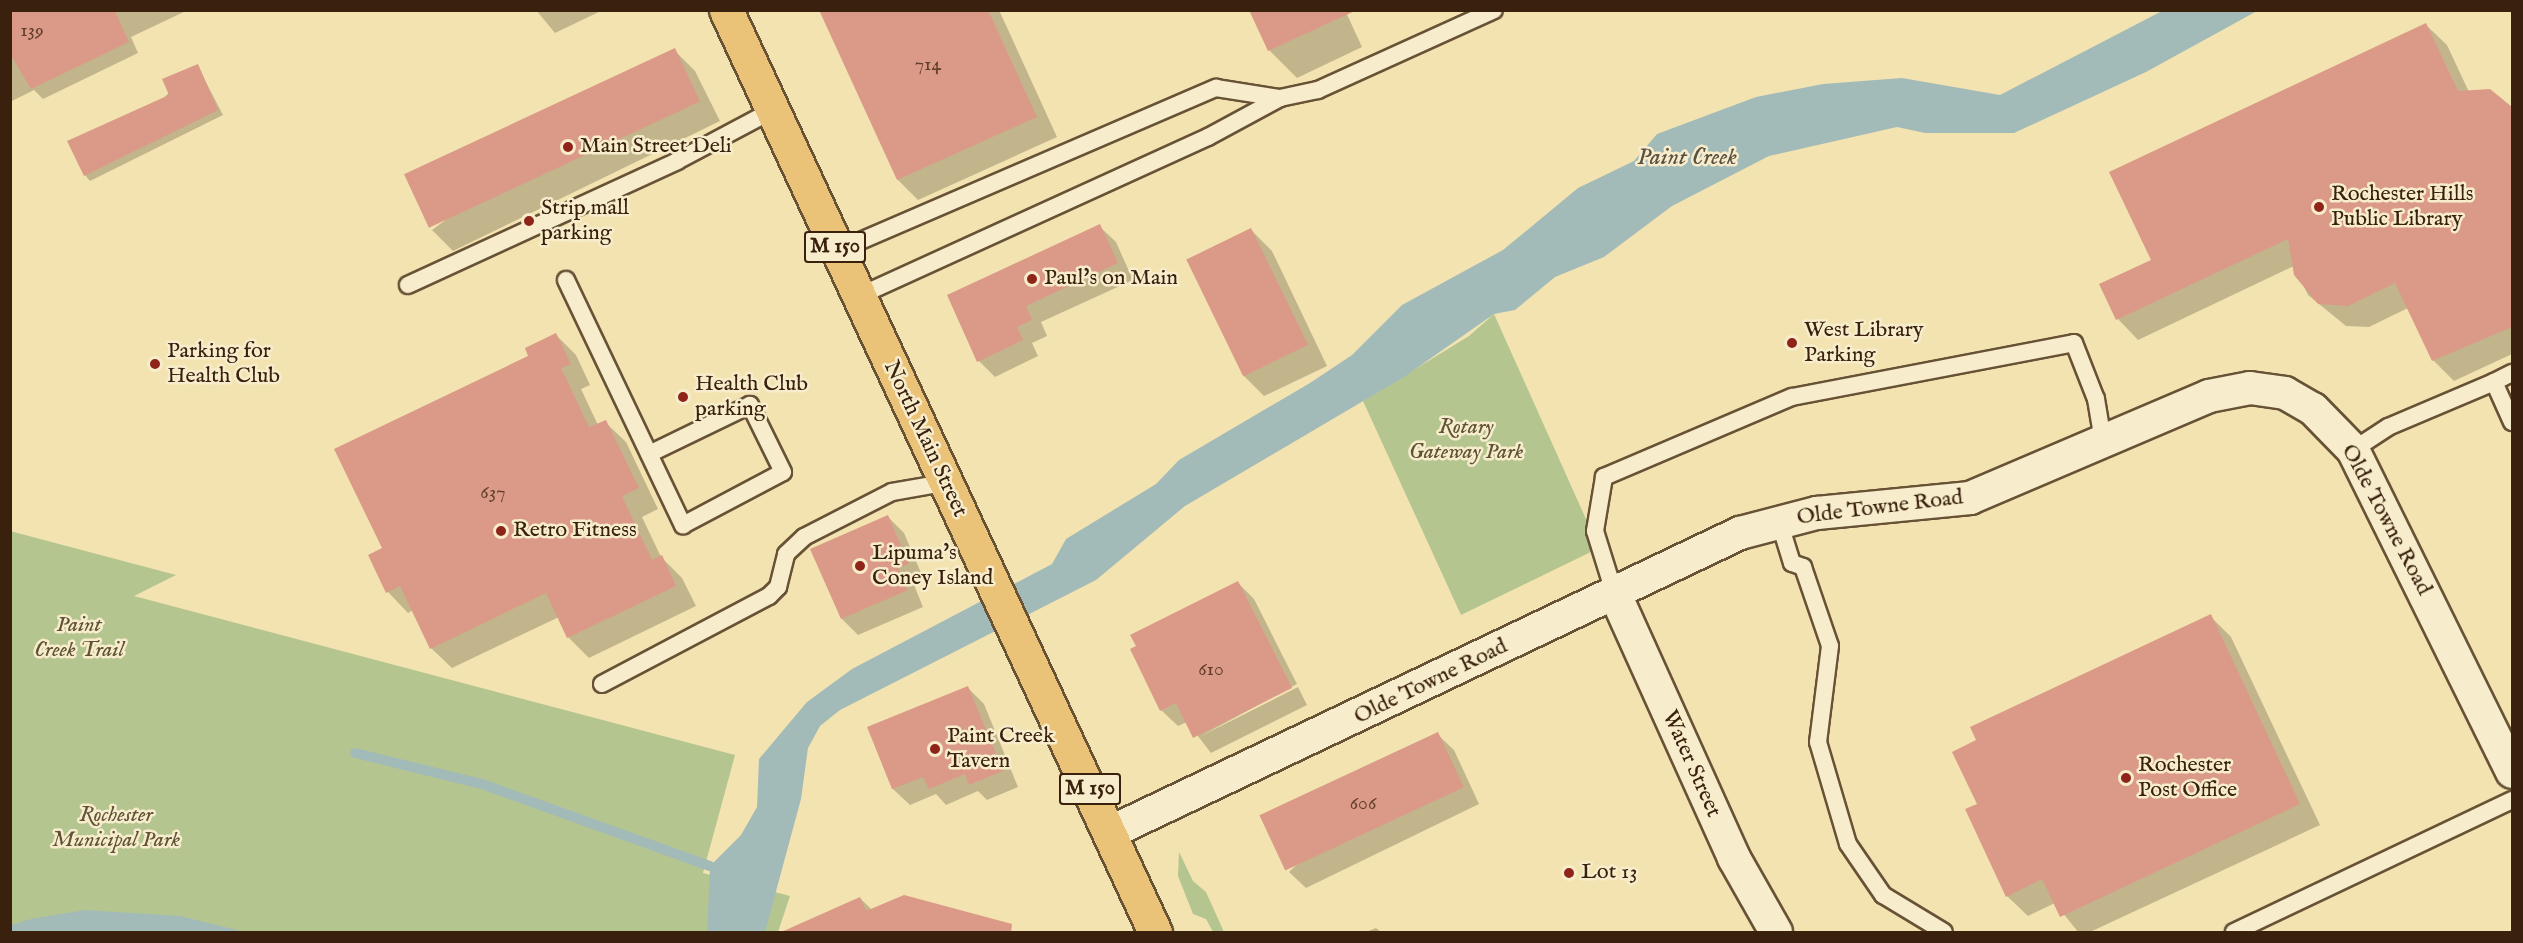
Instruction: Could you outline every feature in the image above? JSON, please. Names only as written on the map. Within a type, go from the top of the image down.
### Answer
[{"type":"main road","name":"North Main Street","points":[[726,10],[944,483],[1024,646],[1155,933]]},
{"type":"street","name":"Olde Towne Road","points":[[1109,833],[1704,548],[1779,521],[1970,498],[2209,396],[2250,388],[2285,393],[2313,409],[2353,450],[2512,772]]},
{"type":"street","name":"Water Street","points":[[1614,592],[1734,858],[1776,933]]},
{"type":"lane","points":[[859,296],[1208,137],[1280,98],[1318,90],[1494,10]]},
{"type":"lane","points":[[837,251],[1216,88],[1280,98]]},
{"type":"lane","points":[[408,285],[676,161],[773,110]]},
{"type":"lane","points":[[566,280],[649,454],[683,525],[783,472],[750,405],[649,454]]},
{"type":"lane","points":[[1614,592],[1595,531],[1604,477],[1792,397],[2074,343],[2096,399],[2103,441]]},
{"type":"lane","points":[[2353,450],[2388,427],[2512,373]]},
{"type":"lane","points":[[2494,382],[2512,422]]},
{"type":"lane","points":[[602,684],[770,596],[778,587],[786,554],[804,537],[892,492],[944,483]]},
{"type":"lane","points":[[1779,521],[1792,563],[1803,567],[1830,646],[1818,742],[1848,844],[1883,895],[1944,933]]},
{"type":"lane","points":[[2234,933],[2512,800]]},
{"type":"green space","name":"Rotary Gateway Park","points":[[1494,314],[1599,548],[1461,615],[1363,401],[1469,336]]},
{"type":"green space","points":[[10,531],[176,575],[134,596],[735,755],[703,873],[790,896],[778,932],[11,932]]},
{"type":"green space","points":[[1179,852],[1193,881],[1206,892],[1224,932],[1213,932],[1206,919],[1193,914],[1178,876]]},
{"type":"water","name":"Paint Creek","points":[[2162,11],[2257,11],[2146,72],[2014,133],[1925,133],[1897,127],[1769,156],[1672,206],[1604,257],[1555,277],[1515,310],[1494,314],[1404,377],[1185,506],[1096,580],[840,710],[820,726],[808,748],[801,799],[765,932],[707,932],[710,866],[741,835],[757,807],[759,759],[807,702],[852,669],[1052,564],[1066,539],[1156,484],[1179,460],[1310,383],[1352,355],[1402,305],[1503,250],[1578,188],[1634,161],[1657,134],[1756,97],[1823,84],[1902,78],[2000,95]]},
{"type":"water","points":[[85,910],[180,916],[245,932],[11,932],[11,925],[31,919]]},
{"type":"building","points":[[10,10],[114,10],[129,42],[31,89],[10,54]]},
{"type":"building","points":[[819,10],[988,10],[1037,117],[897,180]]},
{"type":"building","points":[[1249,10],[1357,10],[1268,51]]},
{"type":"building","name":"Rochester Hills Public Library","points":[[2426,23],[2458,91],[2490,89],[2512,107],[2512,327],[2432,361],[2395,283],[2348,306],[2318,304],[2294,275],[2288,239],[2116,320],[2099,284],[2151,260],[2109,172]]},
{"type":"building","points":[[675,48],[700,101],[429,228],[404,174]]},
{"type":"building","points":[[198,64],[218,110],[84,176],[67,141],[169,95],[162,79]]},
{"type":"building","name":"Paul's on Main","points":[[1100,224],[1118,263],[1026,306],[1032,320],[1017,327],[1023,340],[977,362],[947,295]]},
{"type":"building","points":[[1251,228],[1308,345],[1243,376],[1186,260]]},
{"type":"building","points":[[556,333],[571,364],[561,368],[589,427],[606,420],[639,488],[622,496],[652,560],[662,555],[676,586],[567,638],[546,593],[430,649],[400,586],[386,593],[368,555],[382,548],[334,449],[528,356],[525,348]]},
{"type":"building","name":"Lipuma's Coney Island","points":[[888,515],[909,564],[898,568],[908,590],[841,619],[810,549]]},
{"type":"building","points":[[1238,581],[1292,688],[1193,738],[1176,703],[1160,711],[1130,649],[1136,646],[1130,635]]},
{"type":"building","name":"Rochester Post Office","points":[[2211,614],[2300,804],[2060,917],[2042,879],[2006,897],[1965,809],[1977,804],[1952,752],[1976,740],[1970,727]]},
{"type":"building","name":"Paint Creek Tavern","points":[[968,686],[1003,771],[969,785],[965,774],[929,789],[923,777],[892,789],[867,727]]},
{"type":"building","points":[[1438,732],[1464,787],[1285,871],[1259,815]]},
{"type":"building","points":[[904,895],[1012,924],[1011,933],[779,933],[860,897],[866,911]]},
{"type":"waterway","points":[[355,753],[482,784],[710,866]]},
{"type":"place","name":"Main Street Deli","points":[[568,147]]},
{"type":"place","name":"Rochester Hills Public Library","points":[[2319,207]]},
{"type":"place","name":"Strip mall parking","points":[[529,221]]},
{"type":"place","name":"Paul's on Main","points":[[1032,279]]},
{"type":"place","name":"West Library Parking","points":[[1792,343]]},
{"type":"place","name":"Parking for Health Club","points":[[155,364]]},
{"type":"place","name":"Health Club parking","points":[[683,397]]},
{"type":"place","name":"Retro Fitness","points":[[501,531]]},
{"type":"place","name":"Lipuma's Coney Island","points":[[860,566]]},
{"type":"place","name":"Paint Creek Tavern","points":[[935,749]]},
{"type":"place","name":"Rochester Post Office","points":[[2126,778]]},
{"type":"place","name":"Lot 13","points":[[1569,873]]},
{"type":"park label","name":"Paint Creek Trail","points":[[79,638]]},
{"type":"park label","name":"Rochester Municipal Park","points":[[116,828]]}]
